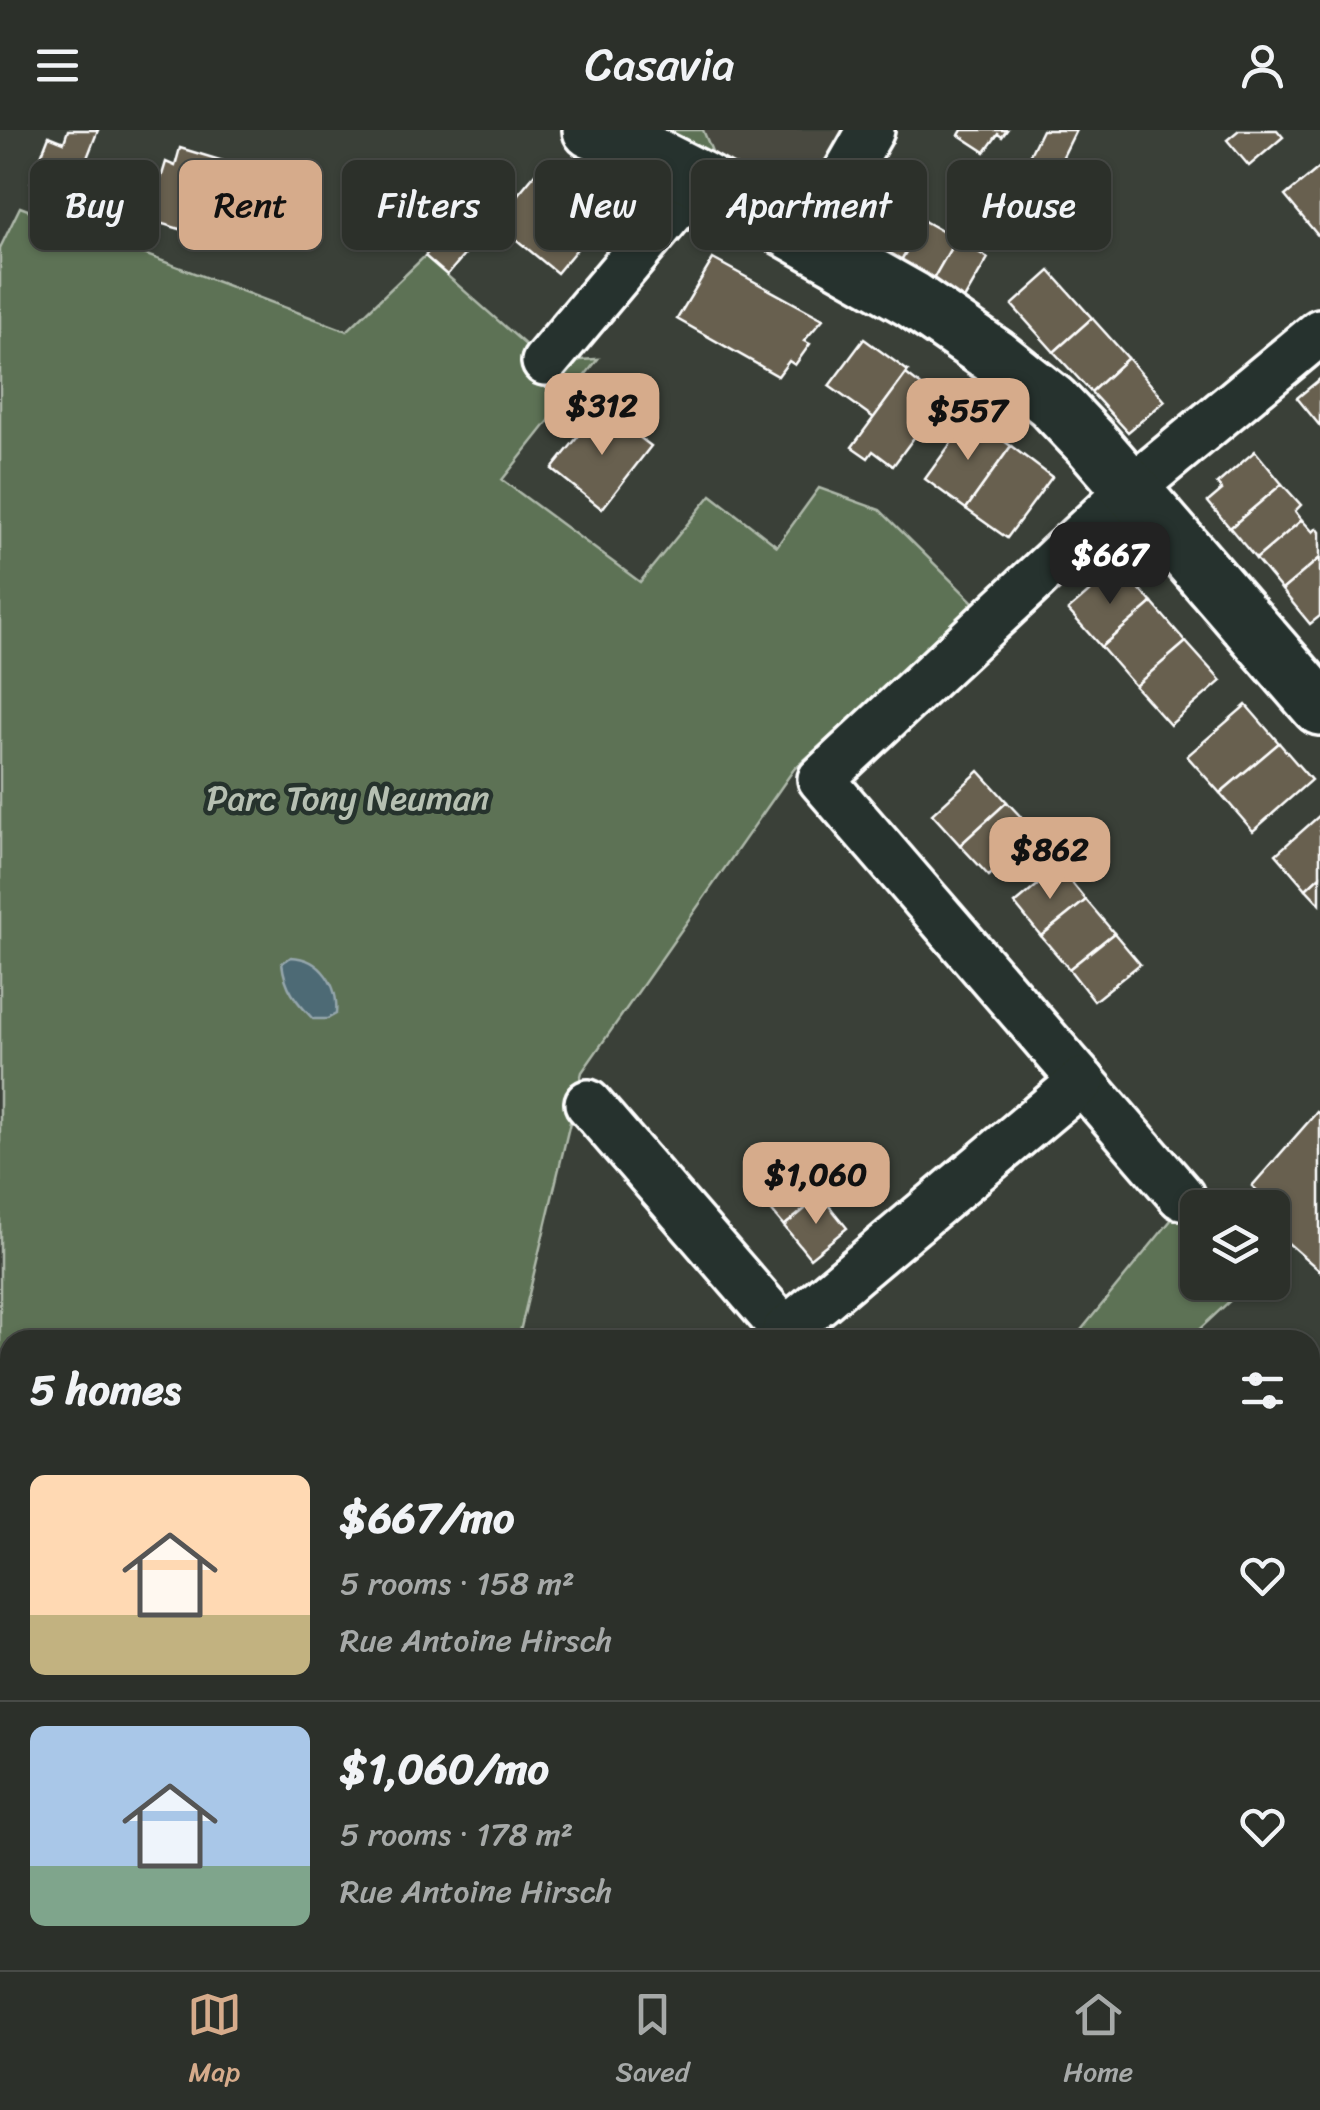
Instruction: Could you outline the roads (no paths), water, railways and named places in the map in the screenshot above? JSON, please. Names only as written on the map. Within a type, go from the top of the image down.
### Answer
[{"type":"main road","points":[[591,130],[654,142],[691,172]]},
{"type":"main road","points":[[826,250],[913,300],[1052,402],[1320,707]]},
{"type":"street","points":[[855,160],[872,130]]},
{"type":"street","points":[[545,362],[691,189]]},
{"type":"street","points":[[1180,1195],[822,779],[1132,489],[1320,332]]},
{"type":"street","points":[[795,1330],[1082,1082]]},
{"type":"street","points":[[588,1103],[785,1330]]},
{"type":"water","points":[[291,957],[311,962],[326,975],[334,993],[336,1014],[313,1019],[297,1000],[282,963]]},
{"type":"park label","name":"Parc Tony Neuman","points":[[348,798]]}]
